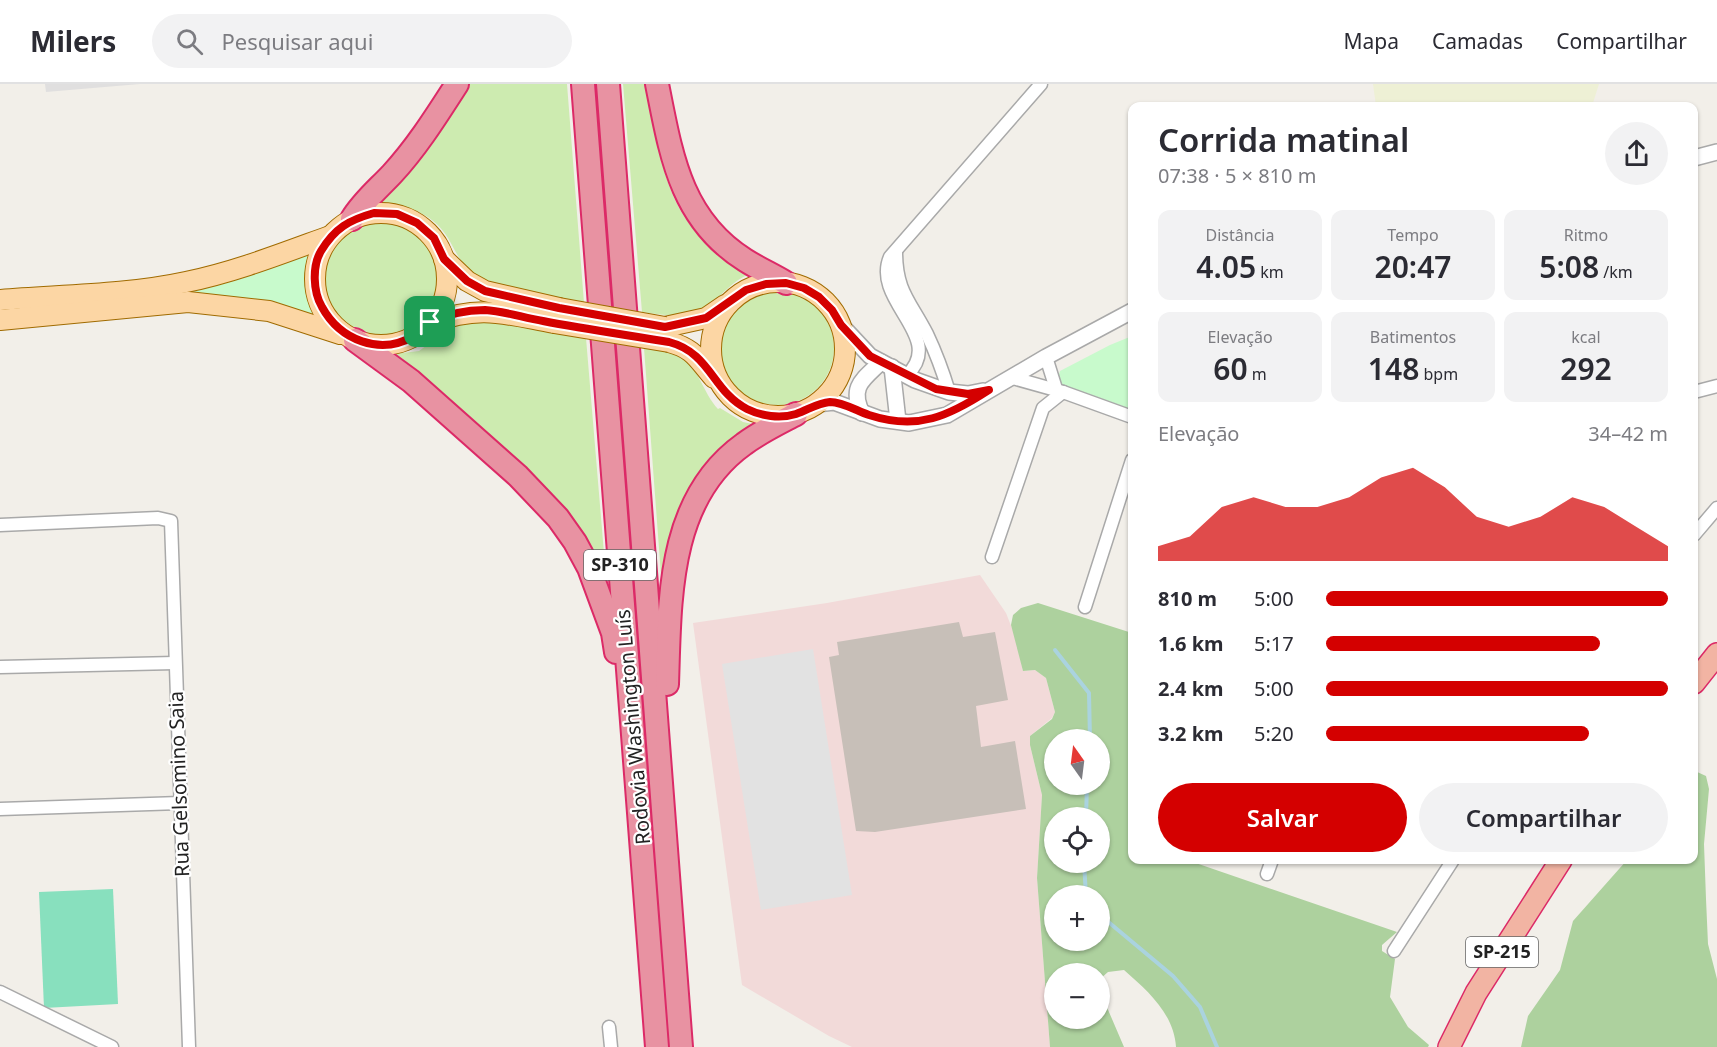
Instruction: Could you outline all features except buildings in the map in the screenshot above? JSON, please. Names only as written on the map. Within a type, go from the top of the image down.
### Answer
[{"type":"highway","points":[[352,219],[363,202],[393,174],[457,84]]},
{"type":"highway","name":"Rodovia Washington Luís","points":[[583,84],[657,1047]]},
{"type":"highway","name":"Rodovia Washington Luís","points":[[608,84],[681,1047]]},
{"type":"highway","points":[[657,84],[676,174],[698,215],[710,231],[728,248],[786,283]]},
{"type":"highway","points":[[351,338],[411,381],[518,476],[546,504],[575,542],[589,568],[613,633],[639,801]]},
{"type":"highway","points":[[662,784],[673,577],[684,525],[707,480],[725,460],[743,444],[796,414]]},
{"type":"highway","points":[[1698,678],[1717,654]]},
{"type":"highway","name":"SP-215","points":[[1449,1047],[1476,993],[1557,864]]},
{"type":"main road","points":[[0,300],[146,288],[186,282],[246,266],[330,236],[352,219],[374,213],[397,214],[417,223],[434,238],[444,259],[447,281],[442,303],[430,322],[415,336],[395,343],[375,345],[269,311],[188,302],[0,320]]},
{"type":"main road","points":[[330,236],[318,256],[314,278],[318,301],[329,321],[351,338]]},
{"type":"main road","points":[[444,259],[467,281],[485,291],[556,315]]},
{"type":"main road","points":[[430,322],[450,315],[486,310],[556,315],[667,334],[695,353],[733,399],[754,412],[779,417],[796,414],[817,404],[833,388],[842,368],[845,347],[841,325],[832,310],[819,297],[804,288],[786,283],[766,284],[746,290],[706,318],[667,334]]},
{"type":"main road","points":[[722,387],[712,366],[710,343],[717,321],[730,302]]},
{"type":"street","points":[[906,375],[917,364],[920,349],[889,283],[888,262],[1041,84]]},
{"type":"street","points":[[1698,157],[1717,152]]},
{"type":"street","points":[[896,252],[900,285],[926,333],[942,368],[949,392],[931,420]]},
{"type":"street","points":[[817,404],[834,402],[880,419],[909,423],[931,420],[947,415],[1046,357],[1128,313]]},
{"type":"street","points":[[841,325],[870,356],[936,389],[968,394],[989,390]]},
{"type":"street","points":[[1046,357],[1060,392]]},
{"type":"street","points":[[862,413],[857,395],[861,381],[887,365]]},
{"type":"street","points":[[887,365],[898,421]]},
{"type":"street","points":[[1012,378],[1128,416]]},
{"type":"street","points":[[1698,391],[1717,386]]},
{"type":"street","points":[[993,557],[1043,408],[1060,392]]},
{"type":"street","points":[[1085,607],[1128,473]]},
{"type":"street","points":[[1698,530],[1717,508]]},
{"type":"street","name":"Rua Gelsomino Saia","points":[[0,525],[158,518],[171,521],[189,1047]]},
{"type":"street","points":[[0,667],[175,663]]},
{"type":"street","points":[[0,808],[180,803]]},
{"type":"street","points":[[1267,874],[1271,864]]},
{"type":"street","points":[[1394,951],[1450,864]]},
{"type":"street","points":[[0,992],[112,1047]]},
{"type":"street","points":[[609,1027],[611,1047]]},
{"type":"shaded area","points":[[45,84],[140,84],[46,92]]},
{"type":"shaded area","points":[[980,575],[1006,613],[1015,636],[1023,671],[1035,670],[1046,678],[1055,712],[1052,718],[1030,736],[1030,745],[1042,795],[1037,878],[1044,969],[1044,1029],[1049,1029],[1050,1047],[852,1047],[742,985],[693,623],[827,603]]},
{"type":"shaded area","points":[[813,649],[852,895],[761,910],[722,664]]},
{"type":"green space","points":[[465,84],[567,84],[584,303],[510,289],[483,279],[464,265],[448,238],[433,221],[405,207],[372,202]]},
{"type":"green space","points":[[623,84],[646,84],[664,170],[672,194],[684,216],[700,236],[722,256],[750,274],[733,284],[710,305],[694,313],[677,316],[642,312]]},
{"type":"green space","points":[[1373,84],[1599,84],[1593,102],[1375,102]]},
{"type":"green space","points":[[380,221],[402,225],[421,238],[434,257],[438,279],[434,301],[421,320],[402,333],[380,337],[358,333],[339,320],[326,301],[322,279],[326,257],[339,238],[358,225]]},
{"type":"green space","points":[[311,247],[308,282],[320,316],[263,301],[213,297],[0,314],[0,305],[174,288]]},
{"type":"green space","points":[[777,291],[799,295],[818,307],[830,326],[834,348],[830,370],[818,389],[799,401],[777,405],[755,401],[736,389],[724,370],[720,348],[724,326],[736,307],[755,295]]},
{"type":"green space","points":[[488,320],[586,338],[607,589],[587,553],[385,355],[419,351],[454,325]]},
{"type":"green space","points":[[1128,338],[1128,408],[1060,384],[1058,378],[1060,371]]},
{"type":"green space","points":[[644,348],[667,351],[680,356],[692,367],[718,409],[720,408],[743,422],[762,426],[743,438],[665,572],[661,575]]},
{"type":"green space","points":[[1038,603],[1128,632],[1128,864],[1199,864],[1397,932],[1382,945],[1382,951],[1395,959],[1390,997],[1408,1027],[1429,1045],[1428,1047],[1176,1047],[1174,1035],[1165,1014],[1142,986],[1124,970],[1110,972],[1110,963],[1044,963],[1044,969],[1037,878],[1042,795],[1030,736],[1052,719],[1055,712],[1046,678],[1035,670],[1023,671],[1011,625],[1013,615],[1021,608]]},
{"type":"green space","points":[[1698,772],[1706,776],[1709,789],[1704,844],[1708,944],[1717,979],[1717,1047],[1521,1047],[1528,1016],[1560,970],[1573,921],[1623,864],[1698,864]]},
{"type":"green space","points":[[113,889],[118,1004],[44,1008],[39,892]]},
{"type":"green space","points":[[1110,1014],[1124,1047],[1050,1047],[1049,1029],[1110,1029]]},
{"type":"waterway","points":[[1055,650],[1089,693],[1090,729]]},
{"type":"waterway","points":[[1086,807],[1087,795]]},
{"type":"waterway","points":[[1085,873],[1085,885]]},
{"type":"waterway","points":[[1110,923],[1173,976],[1200,1007],[1217,1047]]},
{"type":"route","points":[[374,213],[397,214],[417,223],[434,238],[444,259],[467,281],[485,291],[559,308],[665,327],[706,318],[746,290],[766,284],[786,283],[804,288],[819,297],[870,356],[915,381],[949,392],[968,394],[989,390],[947,415],[909,423],[880,419],[834,402],[817,404],[796,414],[779,417],[762,415],[747,409],[733,399],[695,353],[669,342],[486,310],[450,315],[430,322],[415,336],[395,343],[375,345],[346,336],[329,321],[318,301],[314,278],[318,256],[330,236],[352,219],[374,213]]}]
